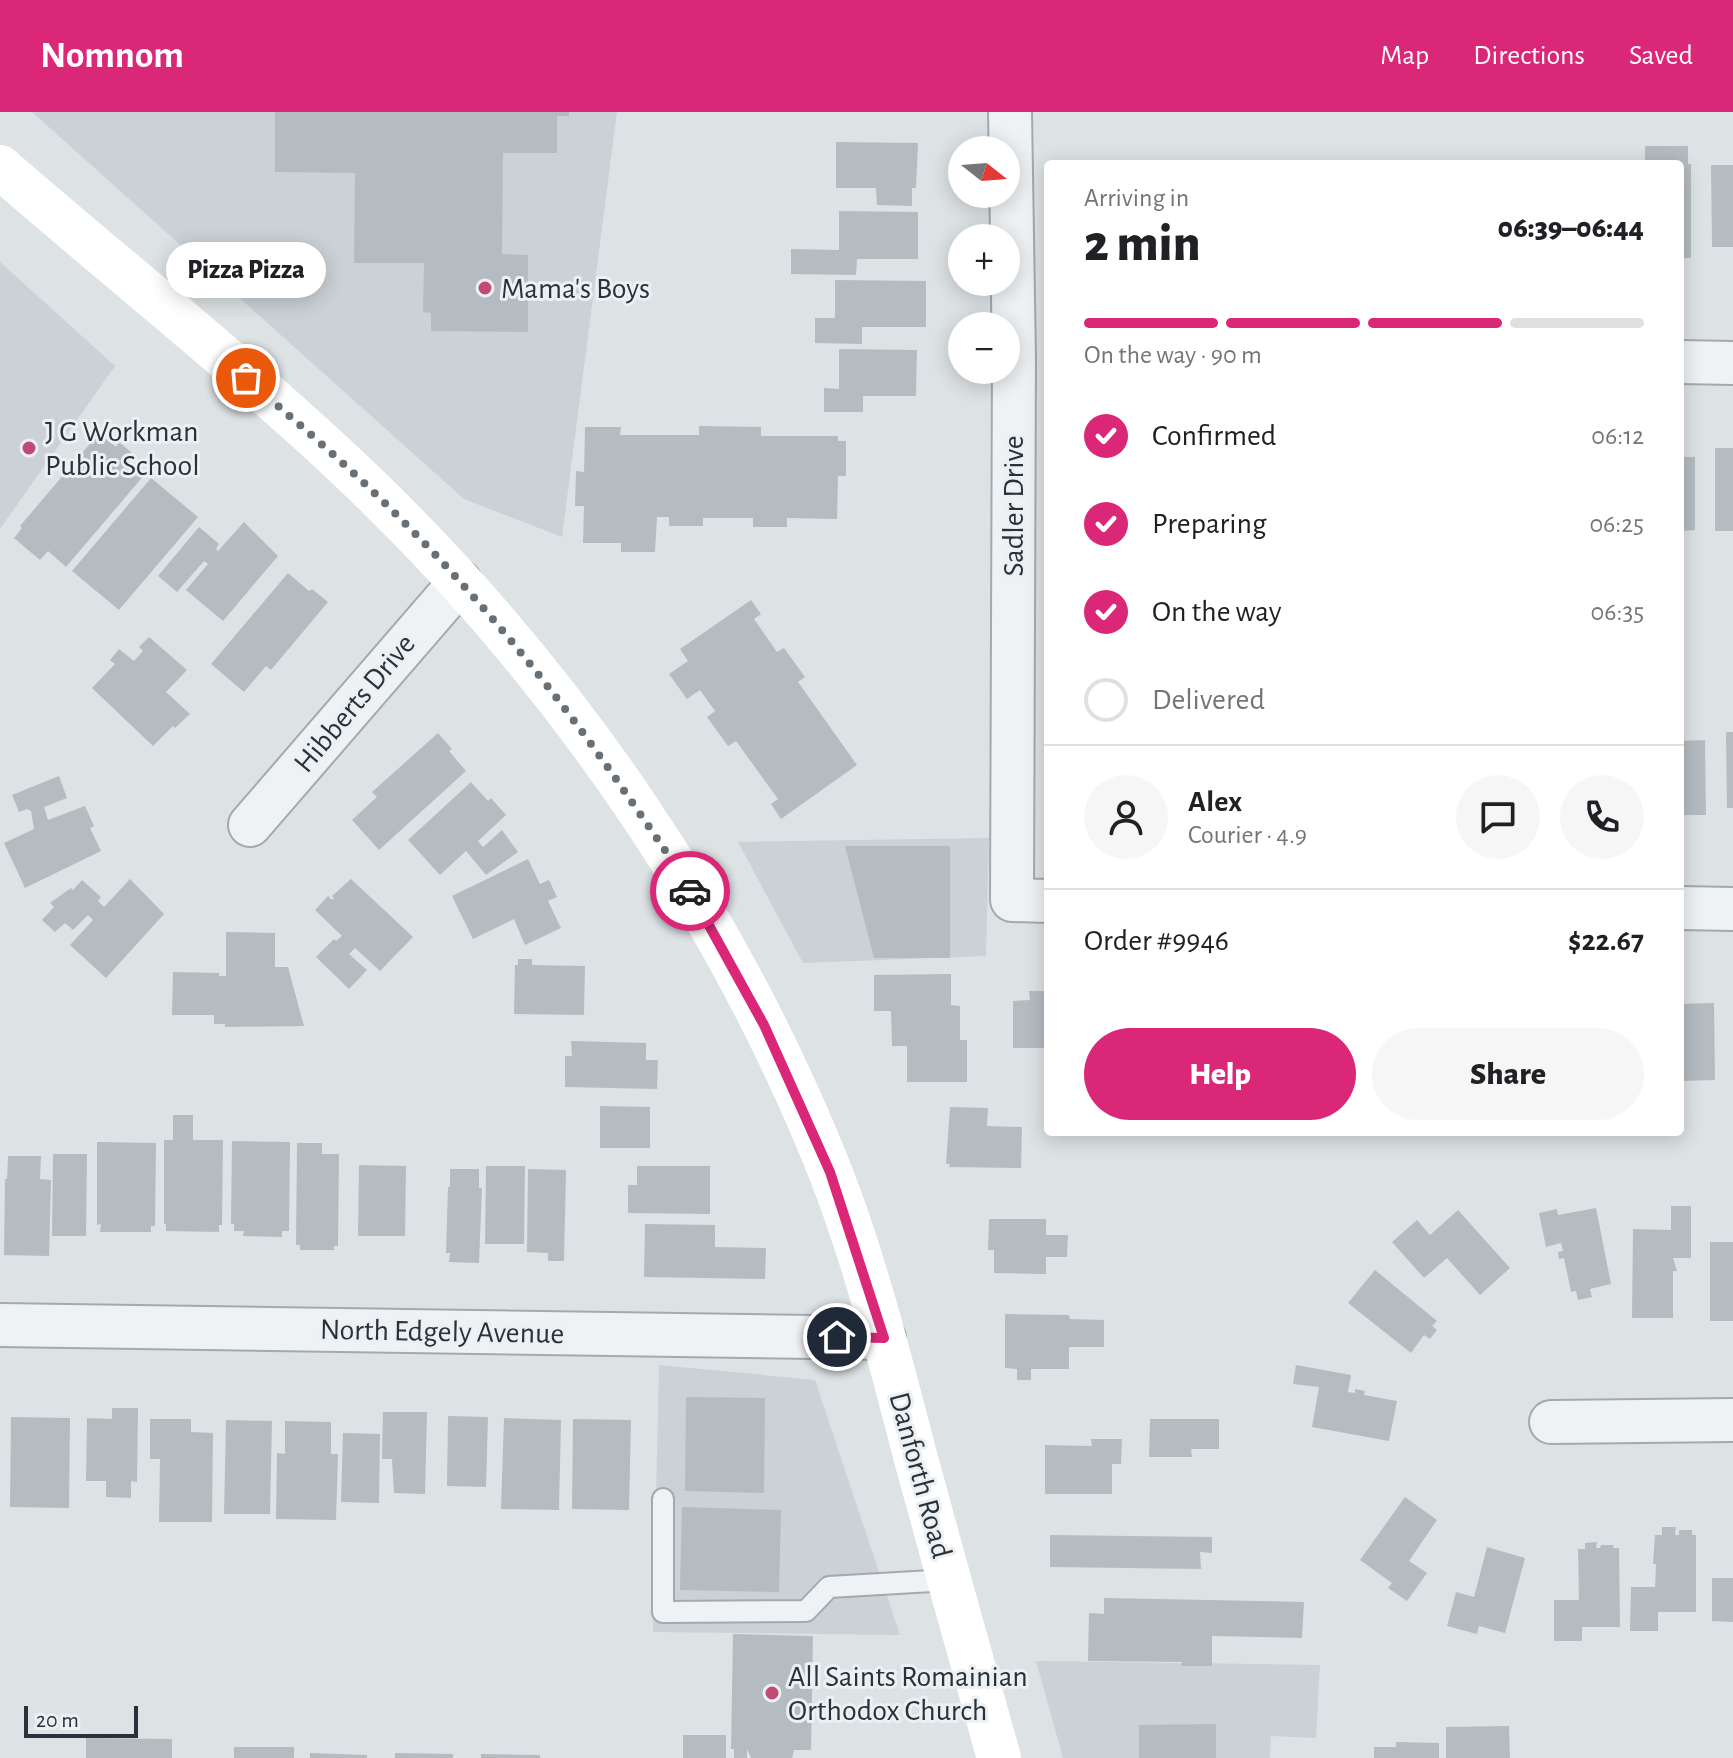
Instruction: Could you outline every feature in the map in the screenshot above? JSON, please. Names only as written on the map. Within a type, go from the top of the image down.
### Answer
[{"type":"main road","name":"Danforth Road","points":[[0,167],[199,335],[365,484],[460,582],[565,708],[675,865],[764,1025],[830,1172],[884,1338],[999,1758]]},
{"type":"street","name":"Sadler Drive","points":[[1010,112],[1031,358],[1030,901]]},
{"type":"street","points":[[1684,362],[1733,363]]},
{"type":"street","name":"Hibberts Drive","points":[[250,825],[460,582]]},
{"type":"street","points":[[1684,908],[1733,909]]},
{"type":"street","name":"North Edgely Avenue","points":[[0,1325],[884,1338]]},
{"type":"street","points":[[1551,1422],[1733,1420]]},
{"type":"lane","points":[[663,1499],[663,1612],[806,1611],[829,1587],[949,1580]]},
{"type":"shaded area","points":[[32,112],[617,112],[562,537],[464,499]]},
{"type":"shaded area","name":"J G Workman Public School","points":[[0,262],[115,366],[0,529]]},
{"type":"shaded area","points":[[989,838],[986,956],[803,963],[738,842]]},
{"type":"shaded area","points":[[659,1365],[815,1380],[900,1635],[653,1632]]},
{"type":"shaded area","points":[[1036,1661],[1320,1665],[1316,1738],[1271,1736],[1270,1758],[1063,1758]]},
{"type":"building","points":[[275,112],[569,112],[569,116],[557,116],[557,153],[503,153],[502,254],[528,255],[528,332],[431,331],[431,313],[423,312],[424,263],[354,263],[355,173],[275,172]]},
{"type":"building","points":[[836,142],[918,143],[912,206],[877,205],[876,188],[836,188]]},
{"type":"building","points":[[1645,146],[1688,146],[1688,164],[1691,164],[1691,258],[1684,258],[1684,160],[1645,160]]},
{"type":"building","points":[[1711,165],[1733,165],[1733,247],[1712,247]]},
{"type":"building","points":[[839,211],[918,212],[918,259],[857,259],[856,275],[791,274],[791,249],[839,250]]},
{"type":"building","points":[[835,280],[926,281],[926,327],[862,327],[862,344],[815,343],[815,318],[835,318]]},
{"type":"building","points":[[839,349],[917,350],[916,396],[863,396],[863,412],[824,412],[824,388],[839,389]]},
{"type":"building","points":[[699,426],[761,427],[761,436],[838,436],[838,441],[846,441],[846,476],[838,476],[837,519],[787,518],[787,527],[753,527],[753,518],[703,518],[703,526],[669,526],[669,517],[657,517],[655,552],[621,552],[621,543],[583,543],[584,506],[575,506],[576,471],[584,472],[585,427],[621,427],[620,435],[699,435]]},
{"type":"building","points":[[99,433],[116,447],[119,442],[132,453],[127,458],[146,473],[66,567],[48,551],[40,560],[14,538],[22,528],[20,526]]},
{"type":"building","points":[[1715,448],[1733,448],[1733,531],[1715,531]]},
{"type":"building","points":[[1684,457],[1695,457],[1695,530],[1684,531]]},
{"type":"building","points":[[151,478],[198,517],[119,610],[72,571]]},
{"type":"building","points":[[244,522],[278,556],[223,621],[186,590],[208,564],[204,561],[177,592],[158,576],[199,527],[219,544],[218,551]]},
{"type":"building","points":[[288,573],[328,602],[271,670],[266,666],[244,692],[211,664]]},
{"type":"building","points":[[751,600],[761,614],[754,619],[777,652],[784,648],[805,677],[798,682],[857,765],[781,819],[771,804],[778,799],[736,741],[728,746],[707,717],[715,711],[700,690],[687,699],[669,674],[688,661],[680,649]]},
{"type":"building","points":[[149,637],[187,670],[166,692],[190,714],[153,746],[92,688],[115,664],[110,660],[119,649],[134,661],[143,651],[139,647]]},
{"type":"building","points":[[1726,732],[1733,732],[1733,808],[1727,808]]},
{"type":"building","points":[[438,733],[466,771],[379,850],[352,820],[377,797],[372,792]]},
{"type":"building","points":[[1705,740],[1706,815],[1684,815],[1684,741]]},
{"type":"building","points":[[59,776],[67,798],[44,807],[48,820],[85,806],[94,826],[90,828],[101,851],[25,888],[4,843],[34,829],[31,811],[19,812],[12,795]]},
{"type":"building","points":[[471,782],[506,815],[478,841],[483,847],[502,830],[518,852],[486,875],[466,851],[440,875],[408,840]]},
{"type":"building","points":[[845,846],[950,846],[950,958],[874,958]]},
{"type":"building","points":[[528,859],[540,884],[549,880],[557,897],[548,901],[561,928],[525,945],[514,919],[473,939],[452,896]]},
{"type":"building","points":[[130,879],[164,914],[106,978],[70,945],[93,920],[88,915],[73,930],[65,923],[55,932],[42,920],[54,907],[50,903],[71,888],[73,890],[82,880],[101,897],[98,901],[104,907]]},
{"type":"building","points":[[351,879],[413,937],[380,971],[355,948],[349,954],[367,970],[349,989],[316,957],[334,939],[336,941],[342,936],[315,910],[328,896],[332,900],[332,896]]},
{"type":"building","points":[[226,932],[275,933],[275,967],[288,967],[304,1026],[225,1027],[225,1024],[214,1024],[214,1015],[172,1015],[173,972],[219,973],[219,976],[226,976]]},
{"type":"building","points":[[518,959],[532,959],[532,965],[585,966],[584,1015],[514,1014],[515,965],[518,965]]},
{"type":"building","points":[[951,974],[951,1005],[960,1006],[960,1040],[967,1040],[967,1082],[907,1082],[907,1046],[892,1046],[891,1011],[874,1011],[874,975]]},
{"type":"building","points":[[1029,991],[1044,991],[1044,1048],[1013,1048],[1013,1001],[1030,1000]]},
{"type":"building","points":[[1714,1003],[1715,1080],[1684,1081],[1684,1004]]},
{"type":"building","points":[[571,1041],[646,1043],[646,1060],[658,1060],[657,1089],[565,1087],[565,1056],[572,1056]]},
{"type":"building","points":[[600,1106],[650,1107],[650,1148],[600,1148]]},
{"type":"building","points":[[950,1107],[988,1108],[987,1126],[1022,1127],[1021,1168],[949,1167],[950,1164],[946,1164]]},
{"type":"building","points":[[173,1115],[193,1115],[193,1140],[223,1140],[222,1225],[219,1225],[219,1232],[166,1231],[164,1140],[173,1140]]},
{"type":"building","points":[[232,1141],[290,1142],[289,1231],[282,1231],[282,1237],[243,1236],[244,1231],[234,1231],[234,1224],[231,1224]]},
{"type":"building","points":[[97,1142],[156,1143],[155,1226],[151,1226],[151,1232],[100,1232],[101,1224],[97,1225]]},
{"type":"building","points":[[297,1143],[322,1143],[322,1154],[339,1154],[338,1246],[334,1246],[334,1250],[300,1250],[300,1245],[296,1245]]},
{"type":"building","points":[[53,1154],[87,1154],[86,1236],[52,1236]]},
{"type":"building","points":[[8,1156],[41,1156],[40,1179],[51,1180],[49,1256],[4,1255]]},
{"type":"building","points":[[359,1165],[406,1166],[405,1236],[358,1236]]},
{"type":"building","points":[[486,1166],[525,1166],[524,1244],[485,1244]]},
{"type":"building","points":[[637,1166],[710,1166],[710,1214],[628,1213],[628,1185],[637,1185]]},
{"type":"building","points":[[450,1169],[479,1169],[479,1188],[482,1188],[479,1263],[449,1262],[450,1253],[446,1253]]},
{"type":"building","points":[[528,1169],[566,1170],[564,1261],[548,1261],[548,1253],[527,1252]]},
{"type":"building","points":[[1671,1206],[1691,1206],[1691,1258],[1673,1258],[1677,1271],[1673,1271],[1673,1318],[1632,1318],[1633,1229],[1671,1230]]},
{"type":"building","points":[[1596,1208],[1611,1284],[1590,1289],[1592,1297],[1578,1300],[1576,1291],[1571,1292],[1564,1258],[1559,1259],[1558,1252],[1563,1251],[1561,1243],[1546,1247],[1539,1213],[1557,1209],[1558,1215]]},
{"type":"building","points":[[1458,1210],[1510,1268],[1480,1295],[1447,1258],[1424,1278],[1392,1242],[1417,1220],[1430,1235]]},
{"type":"building","points":[[989,1219],[1046,1219],[1046,1235],[1068,1235],[1067,1257],[1046,1257],[1046,1274],[994,1273],[994,1250],[988,1250]]},
{"type":"building","points":[[645,1224],[715,1225],[715,1247],[766,1248],[765,1279],[644,1277]]},
{"type":"building","points":[[1710,1242],[1733,1242],[1733,1321],[1710,1321]]},
{"type":"building","points":[[1375,1270],[1437,1321],[1432,1326],[1437,1330],[1430,1339],[1424,1335],[1411,1353],[1348,1303]]},
{"type":"building","points":[[1005,1314],[1069,1315],[1070,1319],[1104,1320],[1104,1347],[1069,1347],[1069,1369],[1031,1369],[1031,1380],[1017,1380],[1017,1369],[1005,1368]]},
{"type":"building","points":[[1296,1365],[1351,1375],[1348,1392],[1355,1393],[1355,1389],[1365,1391],[1364,1395],[1397,1401],[1389,1441],[1312,1427],[1319,1387],[1293,1384]]},
{"type":"building","points":[[686,1397],[765,1398],[764,1493],[685,1491]]},
{"type":"building","points":[[112,1408],[138,1408],[137,1482],[131,1481],[131,1498],[106,1497],[106,1481],[86,1481],[87,1418],[112,1419]]},
{"type":"building","points":[[383,1412],[427,1412],[425,1494],[394,1493],[392,1459],[382,1459]]},
{"type":"building","points":[[448,1416],[488,1417],[486,1487],[447,1486]]},
{"type":"building","points":[[11,1417],[70,1418],[69,1508],[10,1507]]},
{"type":"building","points":[[504,1418],[561,1420],[559,1510],[501,1509]]},
{"type":"building","points":[[150,1419],[191,1419],[191,1432],[213,1433],[212,1522],[159,1522],[160,1459],[150,1459]]},
{"type":"building","points":[[573,1419],[631,1420],[629,1510],[572,1509]]},
{"type":"building","points":[[1150,1419],[1219,1419],[1219,1449],[1191,1449],[1192,1457],[1149,1457]]},
{"type":"building","points":[[226,1420],[272,1421],[270,1514],[224,1514]]},
{"type":"building","points":[[285,1421],[331,1422],[331,1454],[338,1454],[336,1520],[276,1519],[277,1453],[285,1454]]},
{"type":"building","points":[[343,1433],[380,1434],[379,1503],[341,1502]]},
{"type":"building","points":[[1091,1439],[1122,1439],[1121,1464],[1112,1464],[1112,1494],[1045,1494],[1045,1445],[1092,1446]]},
{"type":"building","points":[[1405,1497],[1437,1520],[1409,1561],[1427,1573],[1407,1601],[1388,1588],[1392,1583],[1360,1560]]},
{"type":"building","points":[[682,1507],[781,1510],[779,1592],[680,1590]]},
{"type":"building","points":[[1662,1527],[1676,1527],[1675,1535],[1679,1535],[1679,1530],[1692,1530],[1692,1535],[1696,1535],[1696,1612],[1658,1612],[1658,1631],[1630,1631],[1631,1587],[1655,1587],[1655,1535],[1662,1535]]},
{"type":"building","points":[[1050,1535],[1212,1537],[1212,1553],[1200,1552],[1201,1569],[1050,1567]]},
{"type":"building","points":[[1597,1542],[1596,1548],[1614,1545],[1613,1548],[1619,1548],[1620,1627],[1582,1627],[1582,1641],[1554,1641],[1554,1600],[1579,1600],[1578,1549],[1585,1549],[1585,1543]]},
{"type":"building","points":[[1487,1547],[1525,1558],[1505,1633],[1479,1626],[1477,1634],[1447,1626],[1456,1592],[1474,1597]]},
{"type":"building","points":[[1712,1578],[1733,1578],[1733,1622],[1712,1621]]},
{"type":"building","points":[[1104,1598],[1304,1602],[1302,1638],[1212,1636],[1212,1666],[1181,1666],[1182,1662],[1088,1661],[1089,1613],[1104,1614]]},
{"type":"building","name":"All Saints Romainian Orthodox Church","points":[[733,1634],[813,1636],[811,1750],[794,1750],[792,1758],[751,1758],[747,1749],[747,1758],[734,1758],[734,1749],[731,1749]]},
{"type":"building","points":[[1216,1724],[1216,1758],[1139,1758],[1139,1725]]},
{"type":"building","points":[[1509,1726],[1510,1758],[1446,1758],[1446,1727]]},
{"type":"building","points":[[683,1735],[726,1735],[726,1758],[683,1758]]},
{"type":"building","points":[[86,1738],[172,1739],[172,1758],[86,1758]]},
{"type":"building","points":[[1396,1742],[1439,1743],[1439,1758],[1374,1758],[1374,1747],[1396,1747]]},
{"type":"building","points":[[234,1747],[294,1747],[294,1758],[234,1758]]},
{"type":"building","points":[[310,1753],[367,1755],[367,1758],[310,1758]]},
{"type":"building","points":[[395,1753],[453,1754],[453,1758],[395,1758]]},
{"type":"building","points":[[481,1754],[540,1755],[540,1758],[481,1758]]},
{"type":"way so far","points":[[246,378],[365,484],[460,582],[532,665],[573,718],[690,891]]},
{"type":"place","name":"Mama's Boys","points":[[485,288]]},
{"type":"place","name":"Pizza Pizza","points":[[246,378]]},
{"type":"place","name":"J G Workman Public School","points":[[29,448]]},
{"type":"place","name":"All Saints Romainian Orthodox Church","points":[[772,1693]]},
{"type":"route","points":[[690,891],[764,1025],[830,1172],[884,1338],[837,1337]]}]
